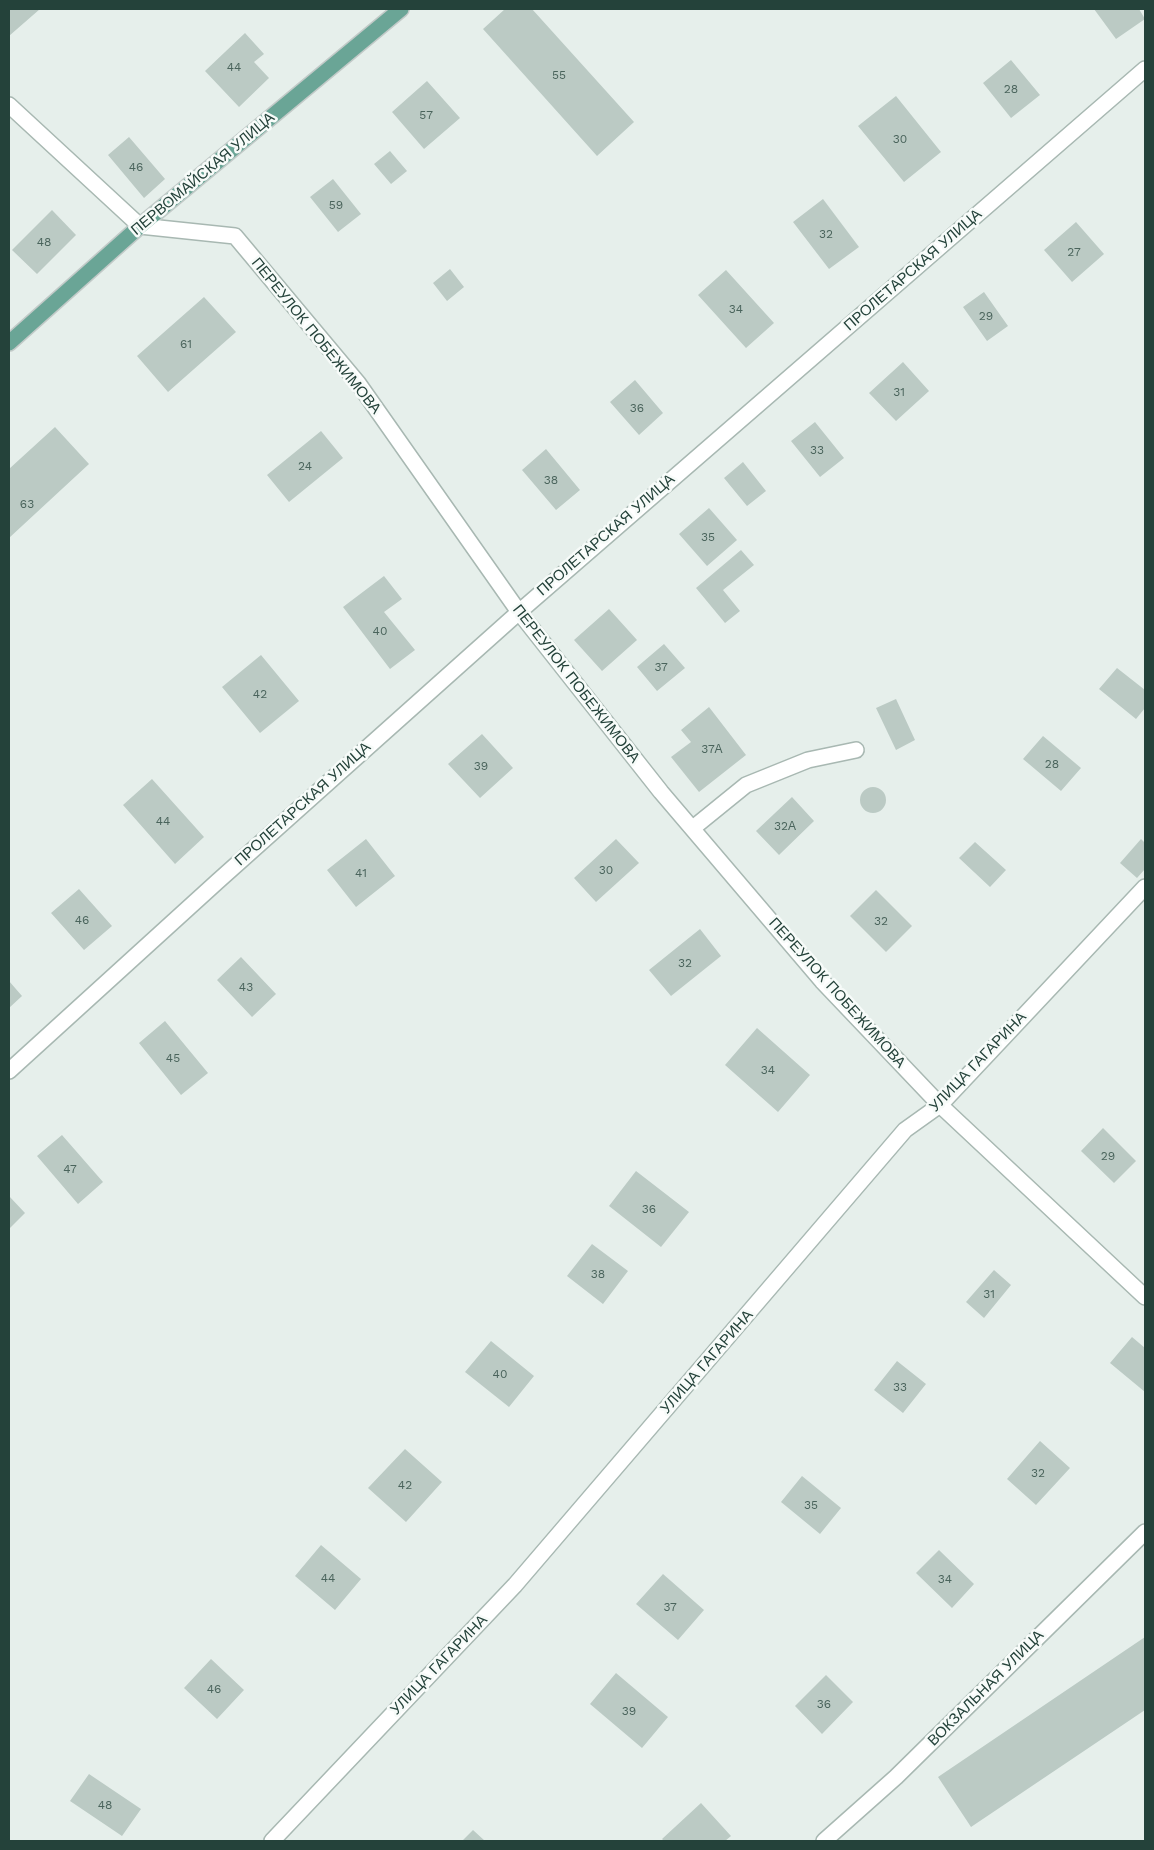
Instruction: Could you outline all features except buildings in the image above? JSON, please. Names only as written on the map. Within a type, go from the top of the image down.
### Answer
[{"type":"main road","name":"ПЕРВОМАЙСКАЯ УЛИЦА","points":[[9,344],[140,226],[401,9]]},
{"type":"street","name":"ПРОЛЕТАРСКАЯ УЛИЦА","points":[[9,1071],[519,612],[1145,69]]},
{"type":"street","points":[[9,105],[140,226]]},
{"type":"street","name":"ПЕРЕУЛОК ПОБЕЖИМОВА","points":[[140,226],[235,236],[358,383],[519,612],[661,792],[822,981],[940,1105],[1145,1297]]},
{"type":"street","points":[[693,828],[746,785],[808,760],[856,750]]},
{"type":"street","name":"УЛИЦА ГАГАРИНА","points":[[272,1841],[515,1585],[905,1130],[940,1105],[1145,886]]},
{"type":"street","name":"ВОКЗАЛЬНАЯ УЛИЦА","points":[[824,1841],[896,1777],[1145,1532]]}]
